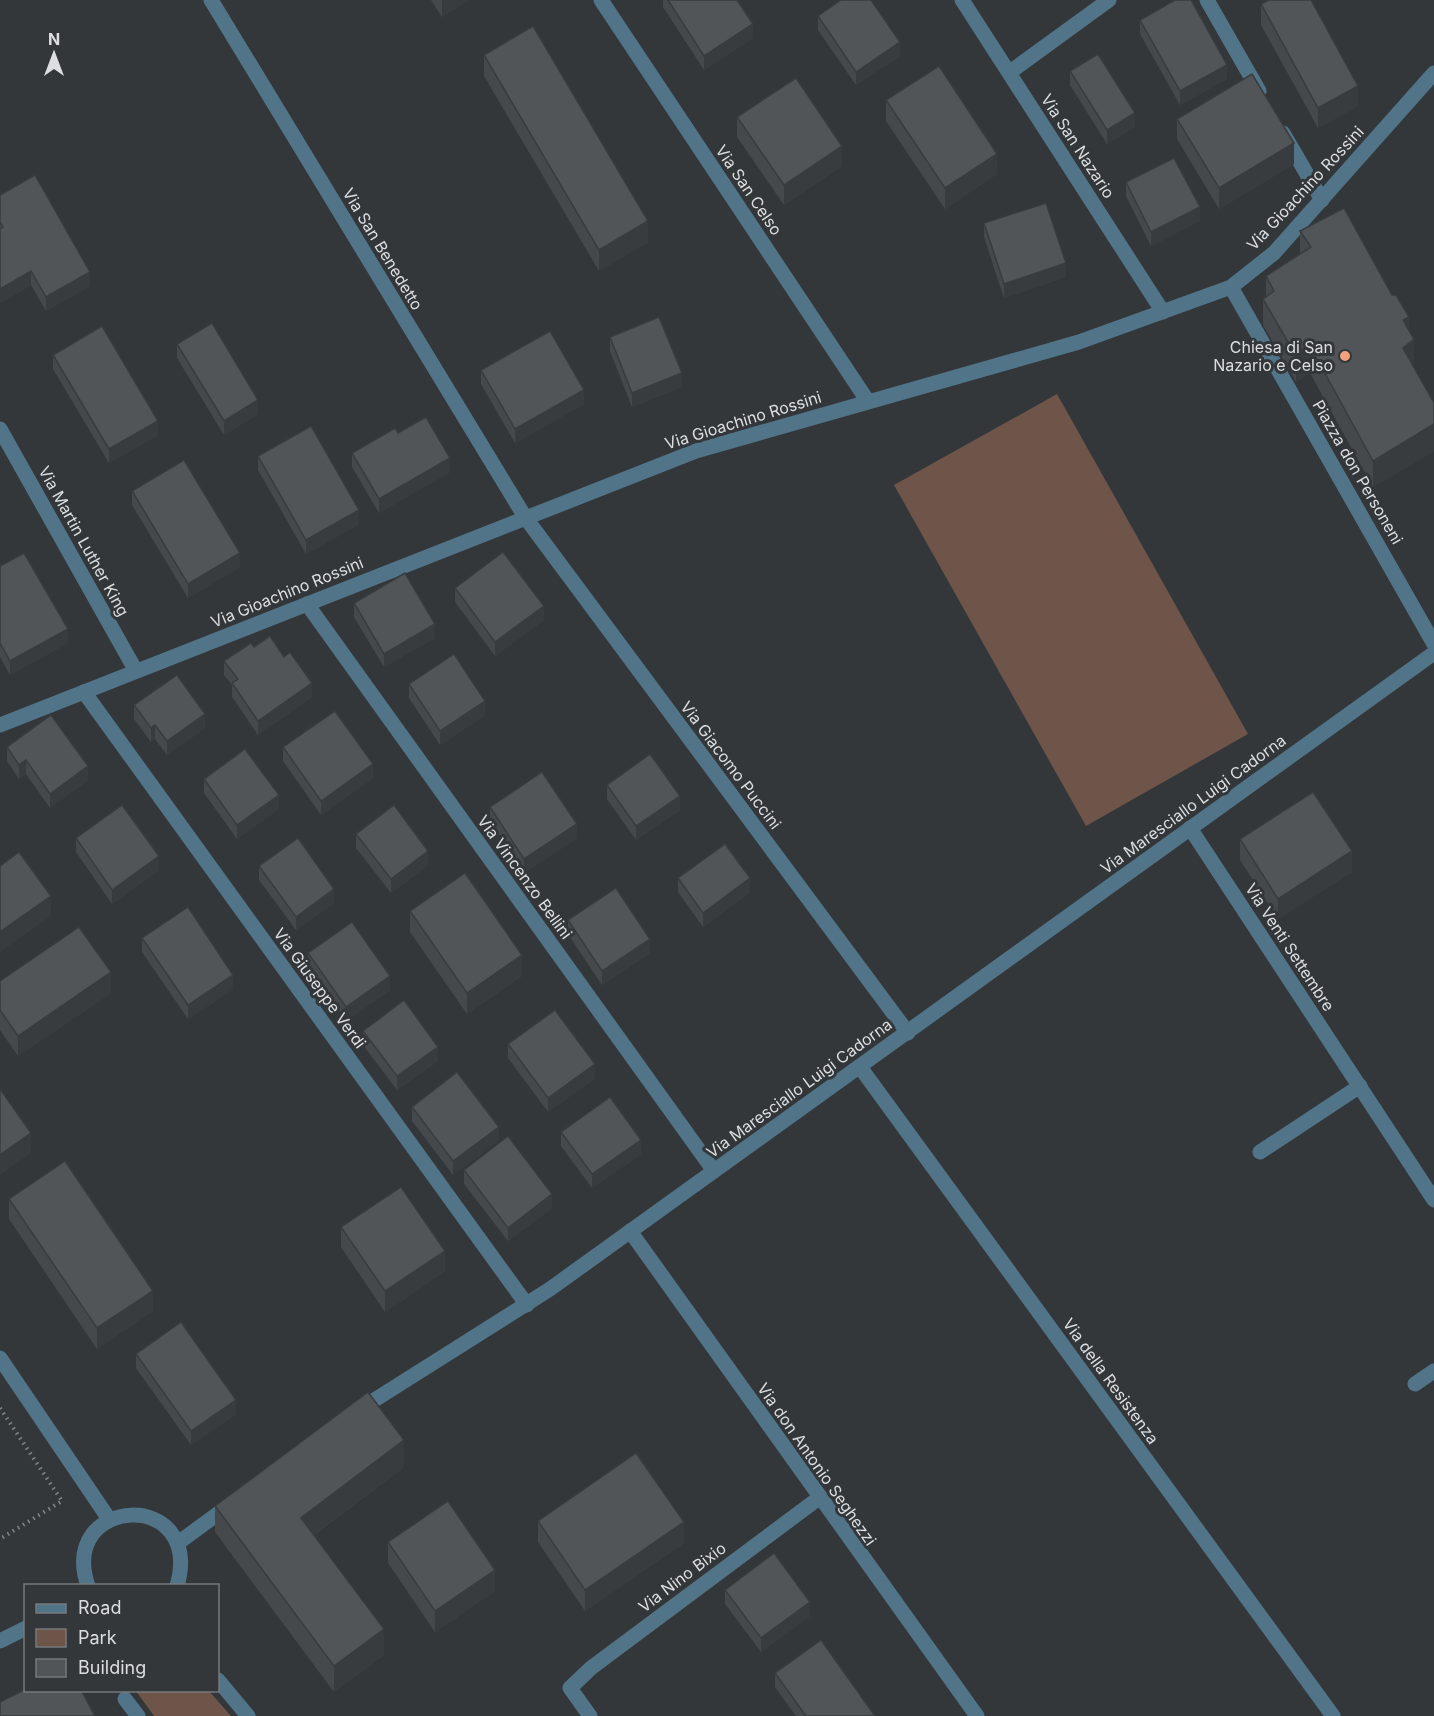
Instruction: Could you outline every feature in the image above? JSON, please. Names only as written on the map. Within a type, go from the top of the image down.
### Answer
[{"type":"street","name":"Via San Benedetto","points":[[211,0],[525,517]]},
{"type":"street","name":"Via San Celso","points":[[601,0],[867,400]]},
{"type":"street","name":"Via San Nazario","points":[[962,0],[1163,312]]},
{"type":"street","points":[[1010,72],[1109,0]]},
{"type":"street","points":[[1207,0],[1264,100]]},
{"type":"street","name":"Via Gioachino Rossini","points":[[0,725],[696,451],[867,400],[1079,342],[1231,287],[1274,253],[1434,73]]},
{"type":"street","points":[[1276,120],[1322,200]]},
{"type":"street","name":"Piazza don Personeni","points":[[1231,287],[1434,644]]},
{"type":"street","name":"Via Martin Luther King","points":[[0,429],[136,671]]},
{"type":"street","name":"Via Giacomo Puccini","points":[[525,517],[908,1033]]},
{"type":"street","name":"Via Vincenzo Bellini","points":[[307,604],[714,1171]]},
{"type":"street","name":"Via Maresciallo Luigi Cadorna","points":[[342,1422],[527,1305],[1434,653]]},
{"type":"street","name":"Via Giuseppe Verdi","points":[[84,692],[527,1305]]},
{"type":"street","name":"Via Venti Settembre","points":[[1190,828],[1434,1200]]},
{"type":"street","name":"Via della Resistenza","points":[[860,1067],[1332,1716]]},
{"type":"street","points":[[1260,1152],[1360,1086]]},
{"type":"street","name":"Via don Antonio Seghezzi","points":[[630,1231],[977,1716]]},
{"type":"street","points":[[0,1358],[109,1519]]},
{"type":"street","points":[[1415,1384],[1434,1371]]},
{"type":"street","points":[[178,1543],[246,1493]]},
{"type":"street","name":"Via Nino Bixio","points":[[590,1716],[570,1688],[591,1668],[819,1498]]},
{"type":"street","points":[[87,1584],[83,1571],[85,1547],[96,1530],[109,1519],[124,1514],[141,1514],[154,1518],[168,1528],[178,1543],[183,1566],[178,1584]]},
{"type":"street","points":[[0,1641],[24,1629]]},
{"type":"street","points":[[219,1681],[248,1716]]},
{"type":"street","points":[[125,1698],[138,1716]]},
{"type":"path","points":[[0,1408],[62,1501],[0,1539]]},
{"type":"green space","points":[[1057,394],[1248,734],[1086,826],[894,485]]},
{"type":"green space","points":[[137,1692],[210,1692],[231,1716],[154,1716]]},
{"type":"building","points":[[668,0],[737,0],[753,24],[704,56]]},
{"type":"building","points":[[841,0],[871,0],[900,42],[856,72],[818,16]]},
{"type":"building","points":[[1175,0],[1191,0],[1227,65],[1180,91],[1140,20]]},
{"type":"building","points":[[1269,0],[1311,0],[1358,86],[1318,108],[1261,4]]},
{"type":"building","points":[[533,26],[648,221],[599,250],[484,55]]},
{"type":"building","points":[[1098,54],[1135,113],[1107,130],[1070,71]]},
{"type":"building","points":[[939,66],[997,154],[945,188],[886,100]]},
{"type":"building","points":[[1252,74],[1294,143],[1219,188],[1177,119]]},
{"type":"building","points":[[796,78],[842,146],[784,185],[737,117]]},
{"type":"building","points":[[1174,158],[1200,207],[1151,232],[1126,182]]},
{"type":"building","points":[[35,175],[90,272],[46,297],[31,271],[0,289],[0,229],[3,227],[0,222],[0,195]]},
{"type":"building","points":[[1046,203],[1066,263],[1004,284],[984,223]]},
{"type":"building","name":"Chiesa di San Nazario e Celso","points":[[1344,208],[1392,295],[1396,295],[1409,317],[1403,320],[1414,339],[1403,348],[1434,403],[1434,424],[1373,461],[1310,346],[1296,356],[1263,299],[1274,291],[1266,276],[1311,247],[1300,231]]},
{"type":"building","points":[[659,317],[682,373],[632,393],[610,337]]},
{"type":"building","points":[[212,323],[258,400],[224,421],[177,344]]},
{"type":"building","points":[[102,326],[158,421],[109,449],[53,355]]},
{"type":"building","points":[[550,331],[584,390],[515,429],[481,370]]},
{"type":"building","points":[[426,417],[450,458],[379,499],[352,453],[395,428],[398,433]]},
{"type":"building","points":[[311,426],[359,510],[306,540],[258,456]]},
{"type":"building","points":[[184,460],[240,553],[188,584],[132,491]]},
{"type":"building","points":[[503,552],[544,606],[495,642],[455,588]]},
{"type":"building","points":[[24,553],[68,629],[10,661],[0,643],[0,566]]},
{"type":"building","points":[[405,573],[435,624],[384,654],[354,603]]},
{"type":"building","points":[[270,636],[284,657],[290,652],[312,683],[258,721],[232,683],[238,679],[224,661],[251,643],[254,647]]},
{"type":"building","points":[[454,654],[485,701],[440,731],[409,684]]},
{"type":"building","points":[[177,675],[205,714],[167,741],[155,725],[151,728],[134,705]]},
{"type":"building","points":[[335,711],[373,764],[321,801],[283,747]]},
{"type":"building","points":[[51,715],[88,766],[50,794],[26,760],[19,765],[7,747]]},
{"type":"building","points":[[245,749],[279,795],[237,825],[204,779]]},
{"type":"building","points":[[650,754],[680,796],[636,826],[607,785]]},
{"type":"building","points":[[542,772],[577,824],[524,859],[490,807]]},
{"type":"building","points":[[1313,792],[1352,851],[1278,899],[1240,839]]},
{"type":"building","points":[[122,805],[159,856],[112,890],[76,838]]},
{"type":"building","points":[[394,805],[428,851],[391,879],[356,834]]},
{"type":"building","points":[[298,838],[334,889],[296,917],[259,866]]},
{"type":"building","points":[[725,844],[750,878],[703,913],[678,878]]},
{"type":"building","points":[[19,852],[51,896],[0,932],[0,866]]},
{"type":"building","points":[[465,873],[522,955],[467,993],[410,911]]},
{"type":"building","points":[[616,888],[650,939],[602,971],[568,920]]},
{"type":"building","points":[[188,907],[233,975],[188,1005],[142,938]]},
{"type":"building","points":[[352,922],[390,976],[346,1007],[308,953]]},
{"type":"building","points":[[79,927],[111,972],[18,1036],[0,1010],[0,981]]},
{"type":"building","points":[[404,1000],[438,1047],[397,1076],[363,1031]]},
{"type":"building","points":[[555,1010],[595,1064],[548,1098],[508,1044]]},
{"type":"building","points":[[457,1072],[499,1127],[453,1161],[412,1107]]},
{"type":"building","points":[[0,1089],[31,1133],[0,1155]]},
{"type":"building","points":[[610,1097],[641,1140],[592,1174],[561,1132]]},
{"type":"building","points":[[508,1136],[552,1194],[508,1228],[464,1170]]},
{"type":"building","points":[[65,1161],[153,1291],[97,1328],[9,1199]]},
{"type":"building","points":[[401,1187],[445,1251],[385,1291],[341,1227]]},
{"type":"building","points":[[181,1322],[236,1400],[191,1431],[136,1354]]},
{"type":"building","points":[[368,1392],[404,1440],[301,1518],[384,1629],[334,1666],[215,1506]]},
{"type":"building","points":[[636,1453],[684,1522],[585,1590],[538,1521]]},
{"type":"building","points":[[448,1501],[495,1570],[435,1611],[388,1542]]},
{"type":"building","points":[[774,1553],[810,1602],[761,1638],[725,1590]]},
{"type":"building","points":[[821,1640],[875,1716],[806,1716],[775,1673]]},
{"type":"building","points":[[24,1690],[24,1692],[82,1692],[95,1716],[0,1716],[0,1702]]},
{"type":"place","name":"Chiesa di San Nazario e Celso","points":[[1345,356]]}]
